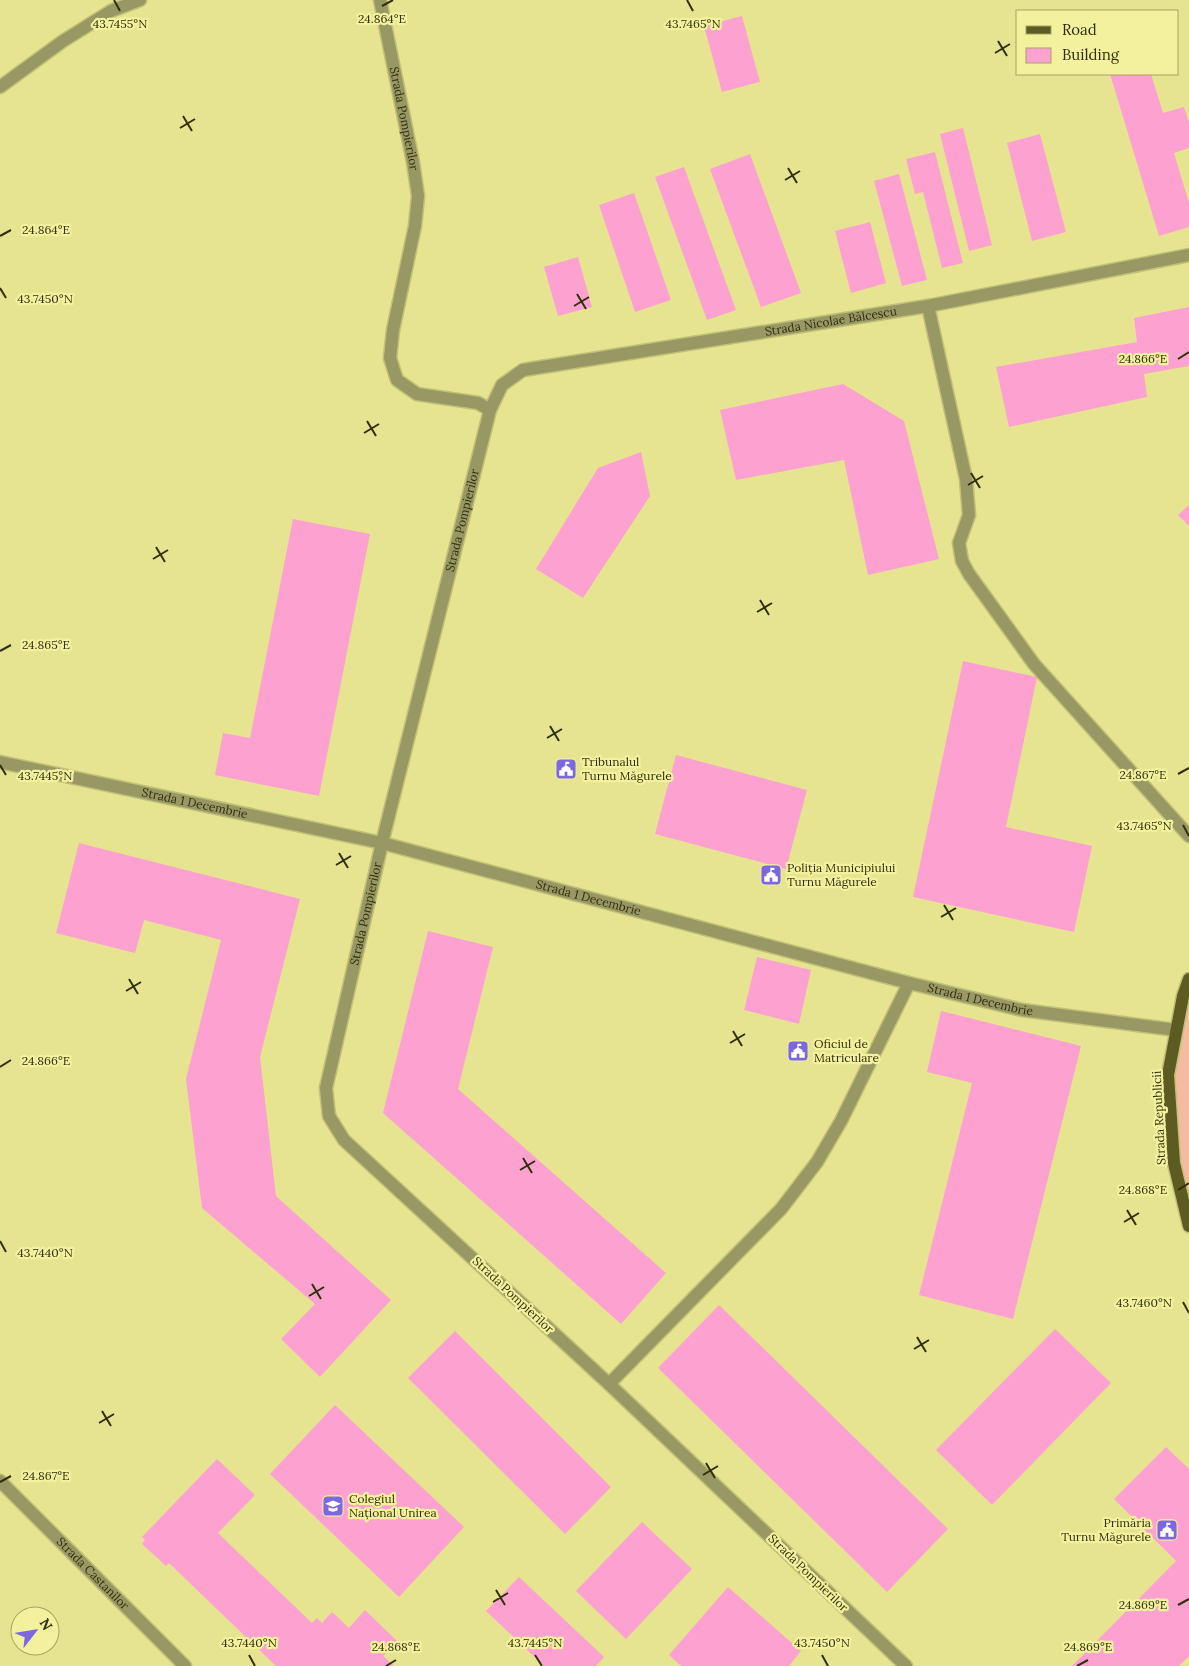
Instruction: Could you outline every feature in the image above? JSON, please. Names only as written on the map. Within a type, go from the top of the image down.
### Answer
[{"type":"main road","name":"Strada Republicii","points":[[1189,979],[1183,996],[1168,1075],[1174,1163],[1189,1226]]},
{"type":"street","points":[[0,87],[63,41],[111,11],[140,0]]},
{"type":"street","name":"Strada Pompierilor","points":[[380,0],[413,162],[418,196],[415,226],[393,330],[390,358],[397,380],[417,394],[478,403],[490,410],[382,843],[326,1088],[330,1116],[344,1140],[609,1384],[906,1666]]},
{"type":"street","name":"Strada Nicolae Bălcescu","points":[[490,410],[502,385],[523,370],[928,306],[1189,255]]},
{"type":"street","points":[[928,306],[966,479],[970,515],[959,543],[962,560],[969,574],[1034,664],[1189,836]]},
{"type":"street","name":"Strada 1 Decembrie","points":[[0,762],[382,843],[909,983],[1022,1010],[1176,1030]]},
{"type":"street","points":[[609,1384],[781,1209],[817,1162],[841,1121],[909,983]]},
{"type":"street","name":"Strada Castanilor","points":[[0,1481],[185,1666]]},
{"type":"shaded area","points":[[1189,979],[1189,1226],[1169,1083]]},
{"type":"building","points":[[742,16],[760,82],[722,92],[704,26]]},
{"type":"building","points":[[1110,75],[1151,75],[1163,113],[1184,107],[1189,123],[1189,148],[1174,153],[1189,203],[1189,227],[1159,236]]},
{"type":"building","points":[[963,128],[992,245],[969,251],[940,134]]},
{"type":"building","points":[[1040,134],[1066,232],[1032,241],[1007,143]]},
{"type":"building","points":[[935,152],[963,263],[942,268],[923,192],[915,194],[906,159]]},
{"type":"building","points":[[750,154],[801,293],[761,307],[710,169]]},
{"type":"building","points":[[684,167],[736,310],[707,320],[655,177]]},
{"type":"building","points":[[899,174],[927,280],[902,286],[874,181]]},
{"type":"building","points":[[634,193],[671,300],[635,312],[599,205]]},
{"type":"building","points":[[870,222],[886,283],[851,293],[835,231]]},
{"type":"building","points":[[578,257],[592,307],[558,316],[544,267]]},
{"type":"building","points":[[1189,307],[1189,366],[1144,374],[1147,397],[1009,427],[996,367],[1137,342],[1134,318]]},
{"type":"building","points":[[843,384],[904,421],[939,559],[868,575],[844,460],[736,480],[720,410]]},
{"type":"building","points":[[641,452],[650,496],[583,598],[536,569],[598,468]]},
{"type":"building","points":[[1189,505],[1189,526],[1178,515]]},
{"type":"building","points":[[293,519],[370,534],[319,796],[215,775],[223,733],[250,738]]},
{"type":"building","points":[[963,661],[1037,677],[1006,827],[1092,846],[1074,932],[913,897]]},
{"type":"building","points":[[676,755],[807,790],[786,869],[655,834]]},
{"type":"building","points":[[79,843],[300,899],[260,1057],[276,1196],[391,1300],[320,1377],[281,1339],[315,1304],[202,1208],[186,1079],[221,940],[144,920],[135,953],[56,933]]},
{"type":"building","points":[[428,931],[493,947],[458,1089],[666,1273],[621,1324],[383,1113]]},
{"type":"building","points":[[757,957],[811,970],[799,1024],[744,1010]]},
{"type":"building","points":[[941,1011],[1081,1046],[1013,1319],[919,1295],[972,1083],[927,1072]]},
{"type":"building","points":[[719,1305],[948,1529],[887,1592],[658,1368]]},
{"type":"building","points":[[1055,1329],[1111,1383],[992,1505],[936,1450]]},
{"type":"building","points":[[455,1331],[611,1487],[565,1534],[408,1378]]},
{"type":"building","points":[[335,1405],[464,1527],[399,1597],[270,1474]]},
{"type":"building","name":"Primăria Turnu Măgurele","points":[[1166,1447],[1189,1469],[1189,1656],[1179,1666],[1072,1666],[1176,1561],[1114,1499]]},
{"type":"building","points":[[217,1459],[255,1495],[218,1533],[312,1623],[317,1618],[322,1623],[332,1612],[349,1628],[365,1610],[398,1642],[383,1656],[394,1666],[276,1666],[169,1563],[166,1566],[142,1544],[145,1540],[142,1537]]},
{"type":"building","points":[[642,1522],[692,1569],[626,1639],[576,1591]]},
{"type":"building","points":[[519,1577],[604,1657],[596,1666],[544,1666],[486,1611]]},
{"type":"building","points":[[728,1587],[801,1651],[789,1666],[681,1666],[669,1655]]},
{"type":"place","name":"Tribunalul Turnu Măgurele","points":[[566,769]]},
{"type":"place","name":"Poliția Municipiului Turnu Măgurele","points":[[771,875]]},
{"type":"place","name":"Oficiul de Matriculare","points":[[798,1051]]},
{"type":"place","name":"Colegiul Național Unirea","points":[[333,1506]]},
{"type":"place","name":"Primăria Turnu Măgurele","points":[[1167,1530]]}]
